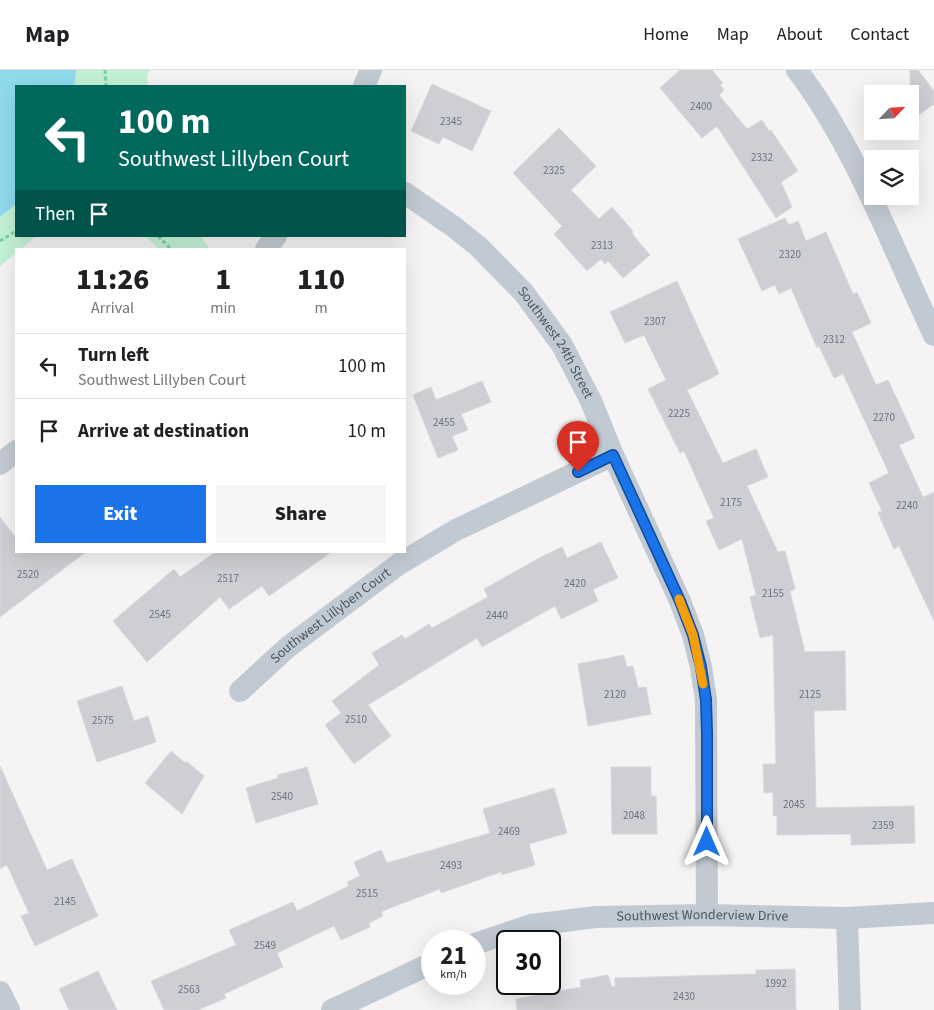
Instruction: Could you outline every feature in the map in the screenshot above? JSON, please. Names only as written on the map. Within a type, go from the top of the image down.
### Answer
[{"type":"street","points":[[364,85],[371,70]]},
{"type":"street","points":[[797,70],[851,154],[929,311],[934,335]]},
{"type":"street","name":"Southwest 24th Street","points":[[406,194],[454,226],[479,247],[524,293],[562,345],[592,401],[613,455],[680,601],[693,635],[701,667],[706,700],[707,915]]},
{"type":"street","points":[[267,248],[275,237]]},
{"type":"street","points":[[0,464],[15,452]]},
{"type":"street","name":"Southwest Lillyben Court","points":[[240,691],[288,647],[399,564],[456,530],[613,455]]},
{"type":"street","name":"Southwest Wonderview Drive","points":[[486,940],[531,924],[596,917],[707,915],[847,918],[934,913]]},
{"type":"street","points":[[847,918],[850,1010]]},
{"type":"street","points":[[332,1010],[376,1001],[421,970]]},
{"type":"street","points":[[0,992],[9,1010]]},
{"type":"path","points":[[105,70],[106,85]]},
{"type":"path","points":[[0,241],[15,233]]},
{"type":"path","points":[[159,237],[170,248]]},
{"type":"green space","points":[[0,70],[150,70],[147,77],[148,85],[15,85],[15,237],[35,237],[22,248],[15,248],[15,254],[0,266]]},
{"type":"green space","points":[[147,237],[201,237],[209,248],[157,248]]},
{"type":"water","points":[[0,70],[76,70],[74,85],[15,85],[15,205],[0,217]]},
{"type":"building","points":[[680,70],[712,70],[723,83],[720,85],[724,90],[719,95],[747,129],[762,120],[769,131],[771,130],[798,171],[781,182],[792,207],[776,218],[717,126],[702,138],[660,88]]},
{"type":"building","points":[[910,70],[918,70],[934,91],[934,104],[919,115],[919,85],[910,85]]},
{"type":"building","points":[[432,84],[491,111],[472,151],[443,137],[439,144],[411,131]]},
{"type":"building","points":[[559,128],[596,166],[571,190],[599,219],[612,207],[650,255],[623,278],[608,261],[605,264],[601,259],[587,271],[554,234],[562,226],[513,173]]},
{"type":"building","points":[[785,218],[789,225],[798,221],[806,241],[826,232],[853,294],[857,292],[871,323],[852,332],[876,385],[888,380],[915,438],[899,445],[923,497],[934,492],[934,621],[899,546],[894,549],[878,513],[882,511],[869,483],[889,473],[843,374],[834,378],[819,346],[817,348],[791,288],[779,294],[775,285],[762,291],[738,239]]},
{"type":"building","points":[[677,281],[719,374],[687,390],[723,463],[756,449],[768,477],[747,486],[778,552],[785,551],[795,589],[790,591],[805,652],[845,651],[846,710],[814,711],[816,808],[914,806],[915,843],[851,845],[851,834],[777,835],[777,815],[773,816],[773,792],[764,793],[763,764],[776,764],[773,635],[760,638],[750,597],[756,595],[742,539],[719,550],[706,521],[714,518],[684,451],[680,453],[648,389],[666,380],[644,335],[625,343],[610,312]]},
{"type":"building","points":[[482,381],[491,402],[461,414],[468,430],[452,436],[458,450],[438,458],[413,395],[431,387],[436,400]]},
{"type":"building","points":[[0,517],[15,537],[15,553],[84,553],[0,617]]},
{"type":"building","points":[[601,542],[618,578],[593,589],[598,601],[561,619],[555,606],[482,647],[477,638],[368,705],[391,736],[354,764],[325,725],[341,713],[332,701],[379,665],[372,653],[402,635],[405,639],[429,624],[432,628],[488,597],[484,589],[541,557],[562,547],[567,558]]},
{"type":"building","points":[[214,553],[330,553],[269,596],[262,586],[229,609],[220,597],[147,662],[113,621],[174,569],[180,577]]},
{"type":"building","points":[[624,655],[627,667],[633,666],[638,688],[646,687],[651,714],[588,726],[578,664]]},
{"type":"building","points":[[122,686],[134,721],[148,716],[156,742],[97,762],[77,701]]},
{"type":"building","points":[[171,751],[204,776],[182,814],[145,783]]},
{"type":"building","points":[[0,766],[47,870],[72,859],[98,916],[35,946],[21,916],[29,913],[7,865],[0,869]]},
{"type":"building","points":[[307,767],[318,804],[256,823],[246,788],[278,778],[278,775]]},
{"type":"building","points":[[611,767],[651,767],[651,796],[656,796],[657,834],[612,834]]},
{"type":"building","points":[[554,788],[567,833],[529,844],[535,865],[502,875],[501,872],[441,893],[440,889],[390,908],[381,912],[383,916],[369,923],[370,927],[341,940],[334,926],[277,953],[283,967],[224,994],[226,998],[198,1010],[164,1010],[151,981],[236,945],[229,930],[293,902],[297,911],[349,886],[347,882],[360,876],[354,862],[381,850],[387,863],[490,833],[483,809]]},
{"type":"building","points":[[795,969],[796,1010],[517,1010],[516,999],[538,995],[561,995],[561,991],[581,987],[580,980],[608,975],[612,987],[615,986],[615,978],[756,974],[756,970]]},
{"type":"building","points":[[98,971],[117,1010],[69,1010],[59,989]]},
{"type":"slow traffic","points":[[679,599],[693,635],[703,684]]},
{"type":"route","points":[[578,472],[613,455],[680,601],[693,635],[701,667],[706,700],[707,842]]}]
